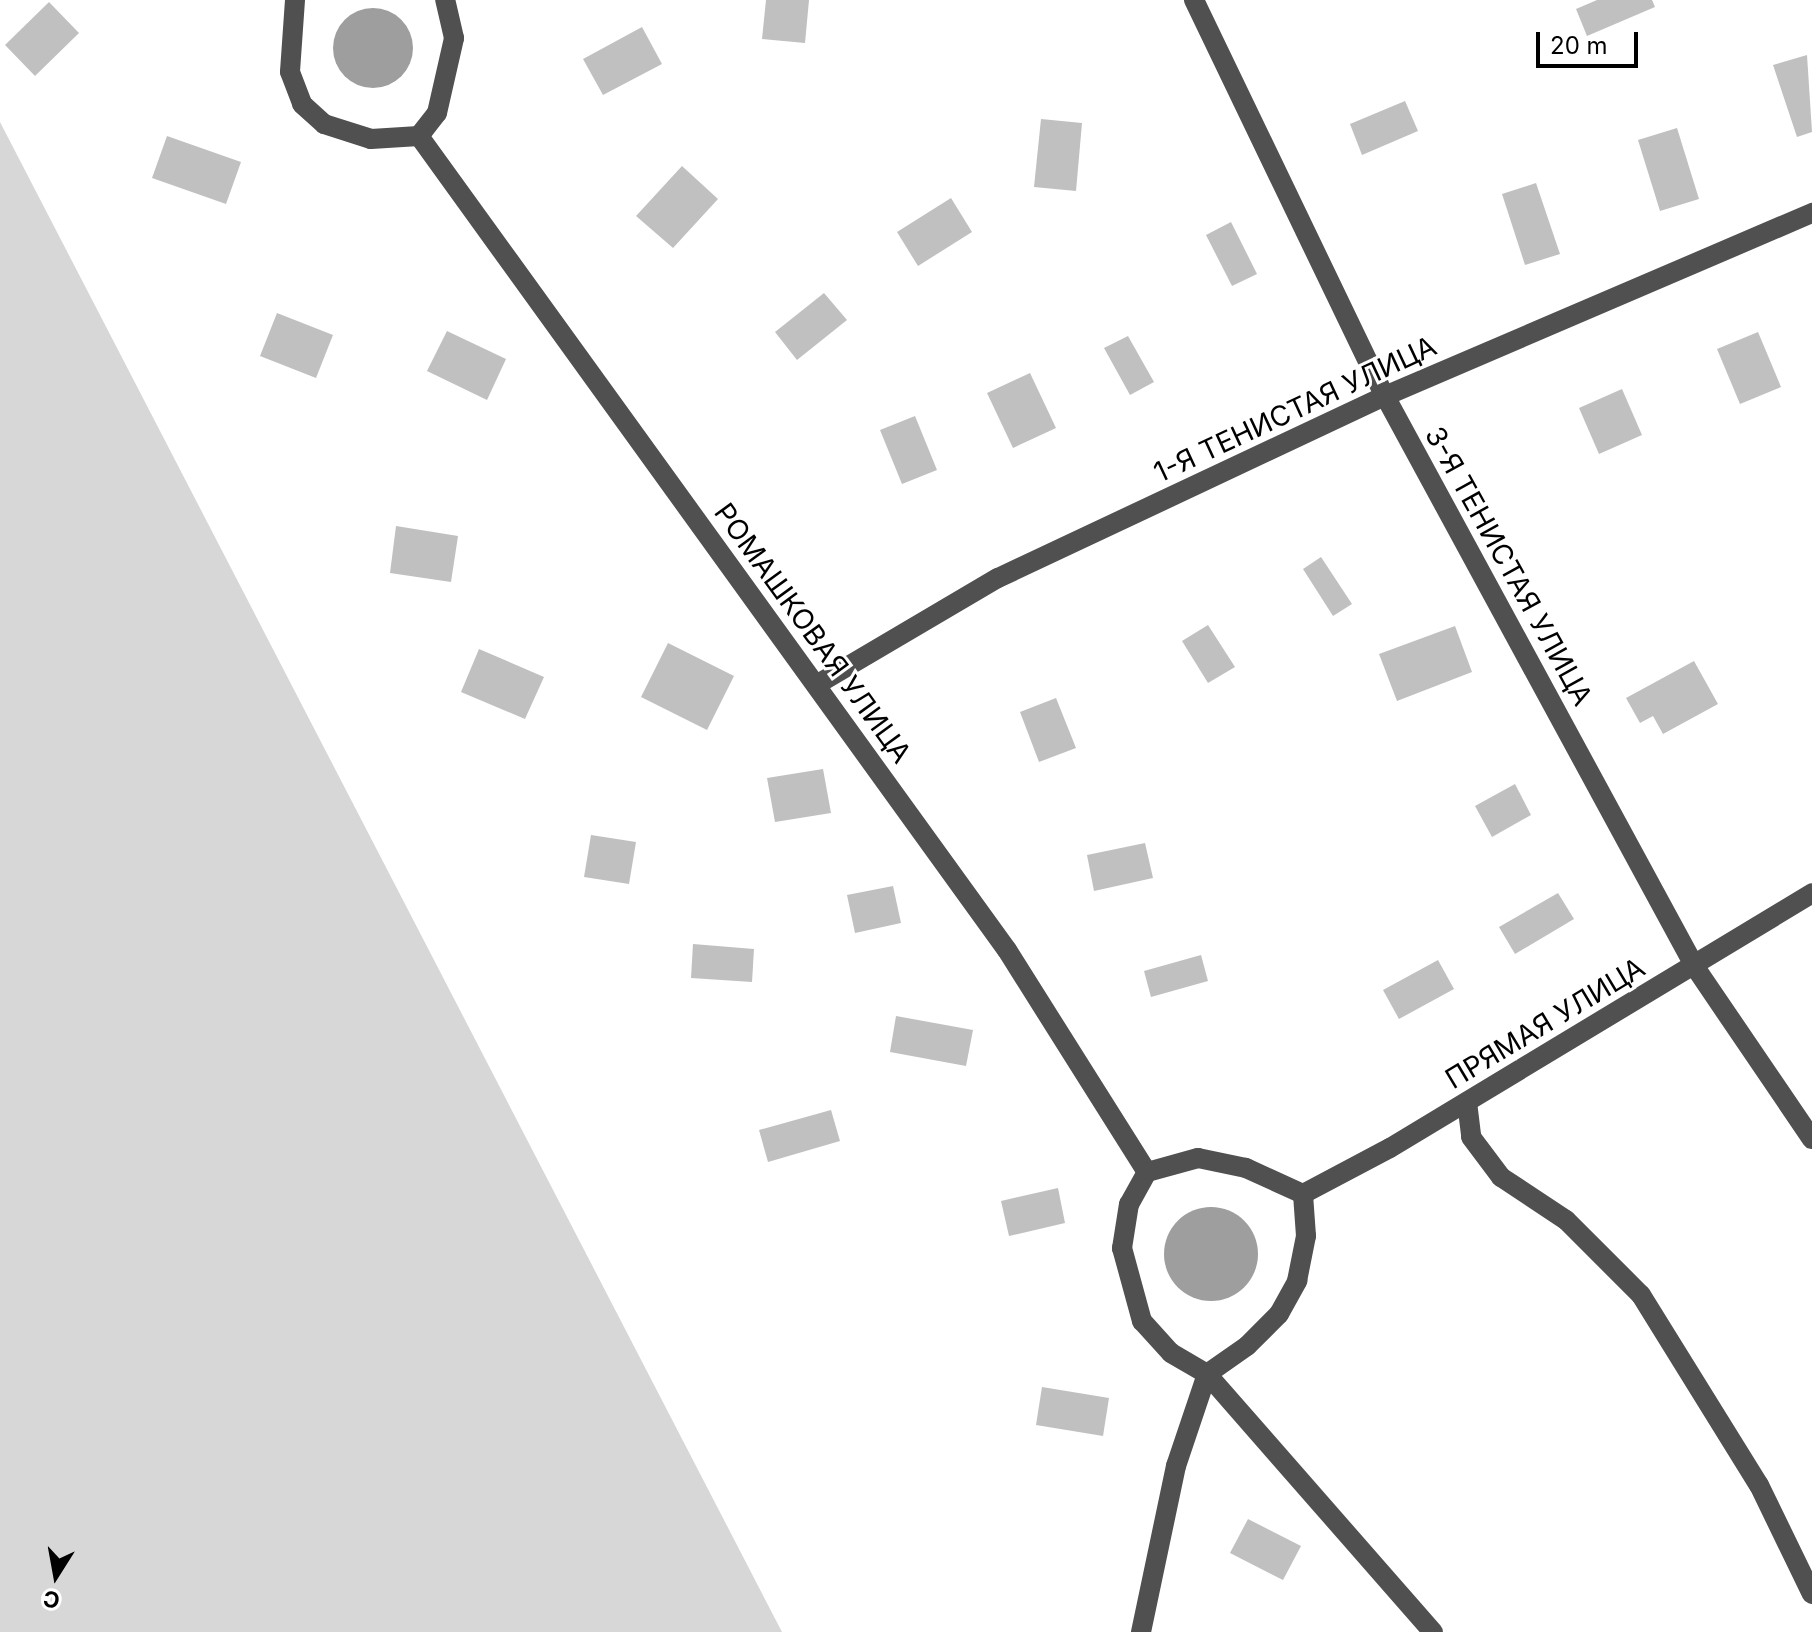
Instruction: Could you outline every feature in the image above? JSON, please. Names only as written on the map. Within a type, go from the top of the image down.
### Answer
[{"type":"street","points":[[295,0],[290,72],[302,104],[324,124],[371,139],[419,136],[437,113],[447,81],[454,38],[454,2]]},
{"type":"street","name":"3-Я ТЕНИСТАЯ УЛИЦА","points":[[1194,0],[1385,396],[1695,967],[1812,1139]]},
{"type":"street","name":"РОМАШКОВАЯ УЛИЦА","points":[[419,136],[1007,950],[1147,1172]]},
{"type":"street","name":"1-Я ТЕНИСТАЯ УЛИЦА","points":[[816,685],[998,578],[1385,396],[1812,213]]},
{"type":"street","name":"ПРЯМАЯ УЛИЦА","points":[[1303,1194],[1467,1102],[1695,967],[1812,893]]},
{"type":"street","points":[[1467,1102],[1471,1137],[1501,1177],[1566,1220],[1641,1295],[1759,1485],[1812,1594]]},
{"type":"street","points":[[1141,1632],[1176,1466],[1207,1374],[1258,1336],[1297,1281],[1306,1236],[1303,1194],[1246,1168],[1198,1158],[1147,1172],[1129,1204],[1122,1248],[1128,1284],[1142,1321],[1171,1353],[1207,1374],[1433,1632]]},
{"type":"shaded area","points":[[365,8],[381,8],[402,19],[413,40],[413,56],[402,77],[381,88],[365,88],[351,82],[339,70],[333,56],[333,40],[339,26],[351,14]]},
{"type":"shaded area","points":[[0,122],[782,1632],[0,1632]]},
{"type":"shaded area","points":[[1211,1207],[1229,1210],[1244,1221],[1255,1236],[1258,1254],[1255,1272],[1244,1287],[1229,1298],[1211,1301],[1193,1298],[1178,1287],[1167,1272],[1164,1254],[1167,1236],[1178,1221],[1193,1210]]},
{"type":"building","points":[[766,0],[809,0],[805,43],[762,39]]},
{"type":"building","points":[[1597,0],[1652,0],[1655,7],[1587,36],[1576,9]]},
{"type":"building","points":[[49,2],[79,33],[35,76],[5,45]]},
{"type":"building","points":[[642,27],[662,64],[603,95],[583,59]]},
{"type":"building","points":[[1807,55],[1812,132],[1797,137],[1773,65]]},
{"type":"building","points":[[1405,101],[1418,131],[1362,155],[1350,124]]},
{"type":"building","points":[[1041,119],[1082,123],[1076,191],[1034,187]]},
{"type":"building","points":[[1677,128],[1699,199],[1660,211],[1638,140]]},
{"type":"building","points":[[167,136],[241,162],[226,204],[152,178]]},
{"type":"building","points":[[682,166],[718,199],[673,248],[636,216]]},
{"type":"building","points":[[1536,183],[1560,254],[1525,265],[1502,194]]},
{"type":"building","points":[[951,198],[972,232],[918,266],[897,232]]},
{"type":"building","points":[[1231,222],[1257,274],[1232,286],[1206,235]]},
{"type":"building","points":[[824,293],[847,320],[797,360],[775,332]]},
{"type":"building","points":[[277,313],[333,335],[316,378],[260,356]]},
{"type":"building","points":[[447,331],[506,359],[487,400],[427,371]]},
{"type":"building","points":[[1758,332],[1781,387],[1740,404],[1717,349]]},
{"type":"building","points":[[1128,336],[1154,382],[1130,395],[1104,348]]},
{"type":"building","points":[[1030,373],[1056,428],[1013,448],[987,393]]},
{"type":"building","points":[[1622,389],[1642,435],[1599,454],[1579,408]]},
{"type":"building","points":[[915,416],[937,470],[902,484],[880,430]]},
{"type":"building","points":[[396,526],[458,536],[451,582],[390,573]]},
{"type":"building","points":[[1321,557],[1352,604],[1333,616],[1303,569]]},
{"type":"building","points":[[1208,625],[1235,667],[1208,683],[1182,641]]},
{"type":"building","points":[[1455,626],[1472,672],[1397,701],[1379,654]]},
{"type":"building","points":[[668,643],[734,676],[707,730],[641,697]]},
{"type":"building","points":[[479,649],[544,677],[525,719],[461,692]]},
{"type":"building","points":[[1694,661],[1718,704],[1663,734],[1653,716],[1640,723],[1626,698]]},
{"type":"building","points":[[1056,698],[1076,748],[1039,762],[1020,712]]},
{"type":"building","points":[[823,769],[831,813],[775,822],[767,778]]},
{"type":"building","points":[[1515,784],[1531,815],[1492,837],[1475,806]]},
{"type":"building","points":[[591,835],[636,842],[629,884],[584,877]]},
{"type":"building","points":[[1145,843],[1153,878],[1094,891],[1087,855]]},
{"type":"building","points":[[893,886],[901,923],[855,933],[847,895]]},
{"type":"building","points":[[1558,893],[1574,919],[1515,954],[1499,927]]},
{"type":"building","points":[[693,944],[754,949],[752,982],[691,978]]},
{"type":"building","points":[[1201,955],[1208,981],[1151,997],[1144,971]]},
{"type":"building","points":[[1438,960],[1454,989],[1399,1019],[1383,990]]},
{"type":"building","points":[[896,1016],[973,1030],[966,1066],[890,1052]]},
{"type":"building","points":[[831,1110],[840,1141],[768,1162],[759,1130]]},
{"type":"building","points":[[1058,1188],[1065,1223],[1009,1236],[1001,1201]]},
{"type":"building","points":[[1042,1387],[1109,1398],[1103,1436],[1036,1425]]},
{"type":"building","points":[[1248,1519],[1301,1546],[1283,1580],[1230,1553]]}]
